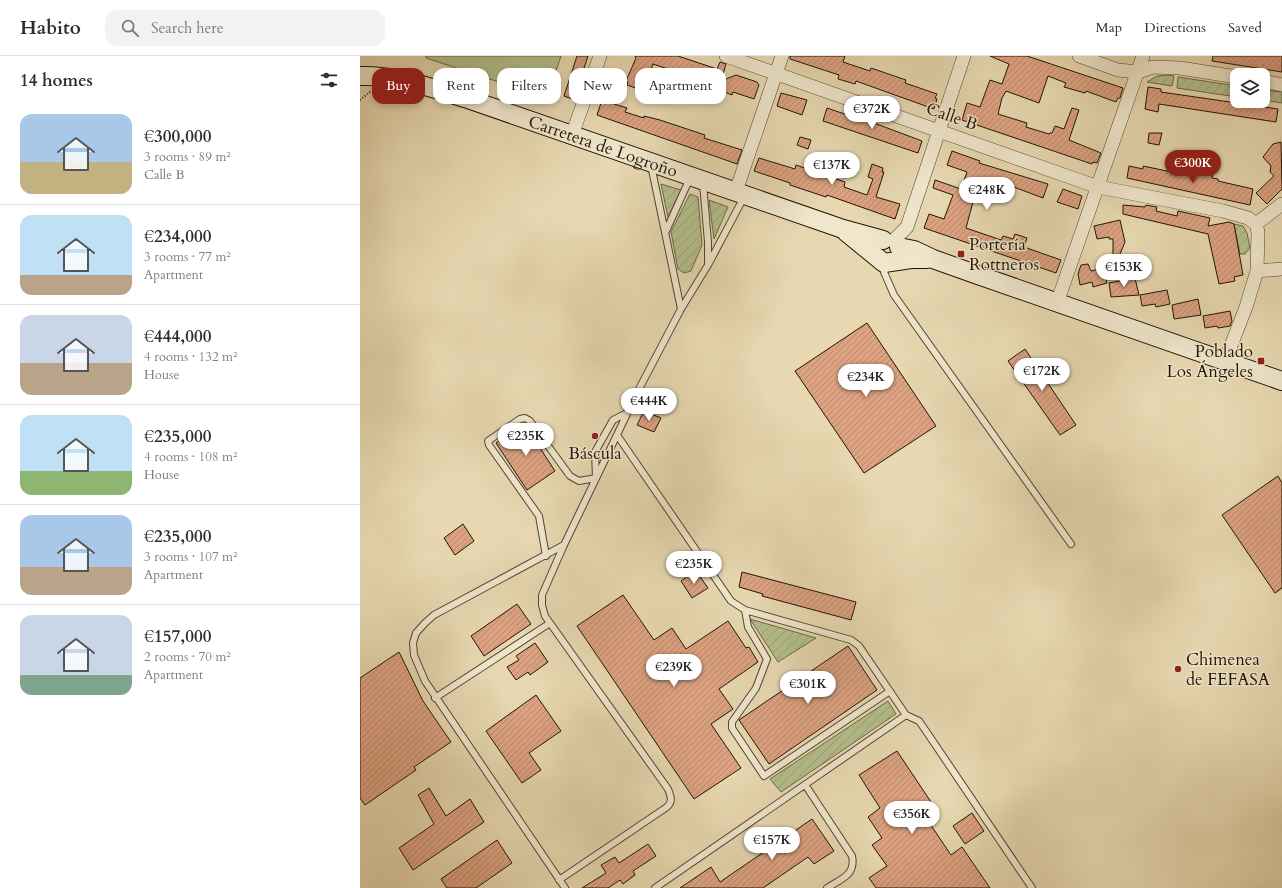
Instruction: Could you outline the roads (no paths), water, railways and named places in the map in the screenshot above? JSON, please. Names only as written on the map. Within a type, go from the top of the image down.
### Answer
[{"type":"main road","name":"Carretera de Logroño","points":[[360,76],[372,76]]},
{"type":"main road","points":[[360,91],[372,84]]},
{"type":"main road","name":"Carretera de Logroño","points":[[425,86],[741,192],[843,229],[888,252],[911,259],[933,259],[1060,296],[1225,361],[1282,381]]},
{"type":"street","points":[[572,135],[600,56]]},
{"type":"street","name":"Calle B","points":[[726,56],[1098,187],[1223,211],[1248,218],[1256,224]]},
{"type":"street","points":[[741,192],[782,56]]},
{"type":"street","points":[[888,252],[907,227],[964,56]]},
{"type":"street","points":[[1079,56],[1118,70],[1138,72],[1153,67],[1180,68],[1230,76]]},
{"type":"street","points":[[1060,296],[1144,56]]},
{"type":"street","points":[[1270,82],[1282,84]]},
{"type":"street","points":[[1225,361],[1246,307],[1257,271],[1258,232],[1256,224],[1282,204]]},
{"type":"street","points":[[1257,271],[1282,269]]},
{"type":"lane","points":[[651,162],[681,309]]},
{"type":"lane","points":[[697,177],[708,242],[708,265]]},
{"type":"lane","points":[[666,231],[697,177]]},
{"type":"lane","points":[[559,880],[667,807],[671,804],[672,798],[668,789],[545,616],[542,604],[542,595],[564,545],[627,413],[681,309],[708,265],[741,192]]},
{"type":"lane","points":[[888,252],[884,272],[894,295],[1071,544]]},
{"type":"lane","points":[[596,478],[595,452],[613,420],[627,413]]},
{"type":"lane","points":[[546,556],[539,516],[489,445],[488,441],[520,419],[525,418],[530,421],[570,476],[579,481],[596,478]]},
{"type":"lane","points":[[617,435],[731,601],[745,610],[851,640],[862,650],[906,715],[918,722],[928,734],[1032,888]]},
{"type":"lane","points":[[564,545],[434,616],[416,633],[413,643],[414,655],[424,681],[565,888]]},
{"type":"lane","points":[[745,610],[748,627],[767,659],[756,688],[732,722],[732,728],[764,776],[890,691]]},
{"type":"lane","points":[[435,698],[550,623]]},
{"type":"lane","points":[[655,888],[806,786],[906,715]]},
{"type":"lane","points":[[806,786],[852,856],[854,865],[851,871],[827,888]]},
{"type":"place","name":"Portería Rottneros","points":[[961,254]]},
{"type":"place","name":"Poblado Los Ángeles","points":[[1261,361]]},
{"type":"place","name":"Báscula","points":[[595,436]]},
{"type":"place","name":"Chimenea de FEFASA","points":[[1178,669]]}]
